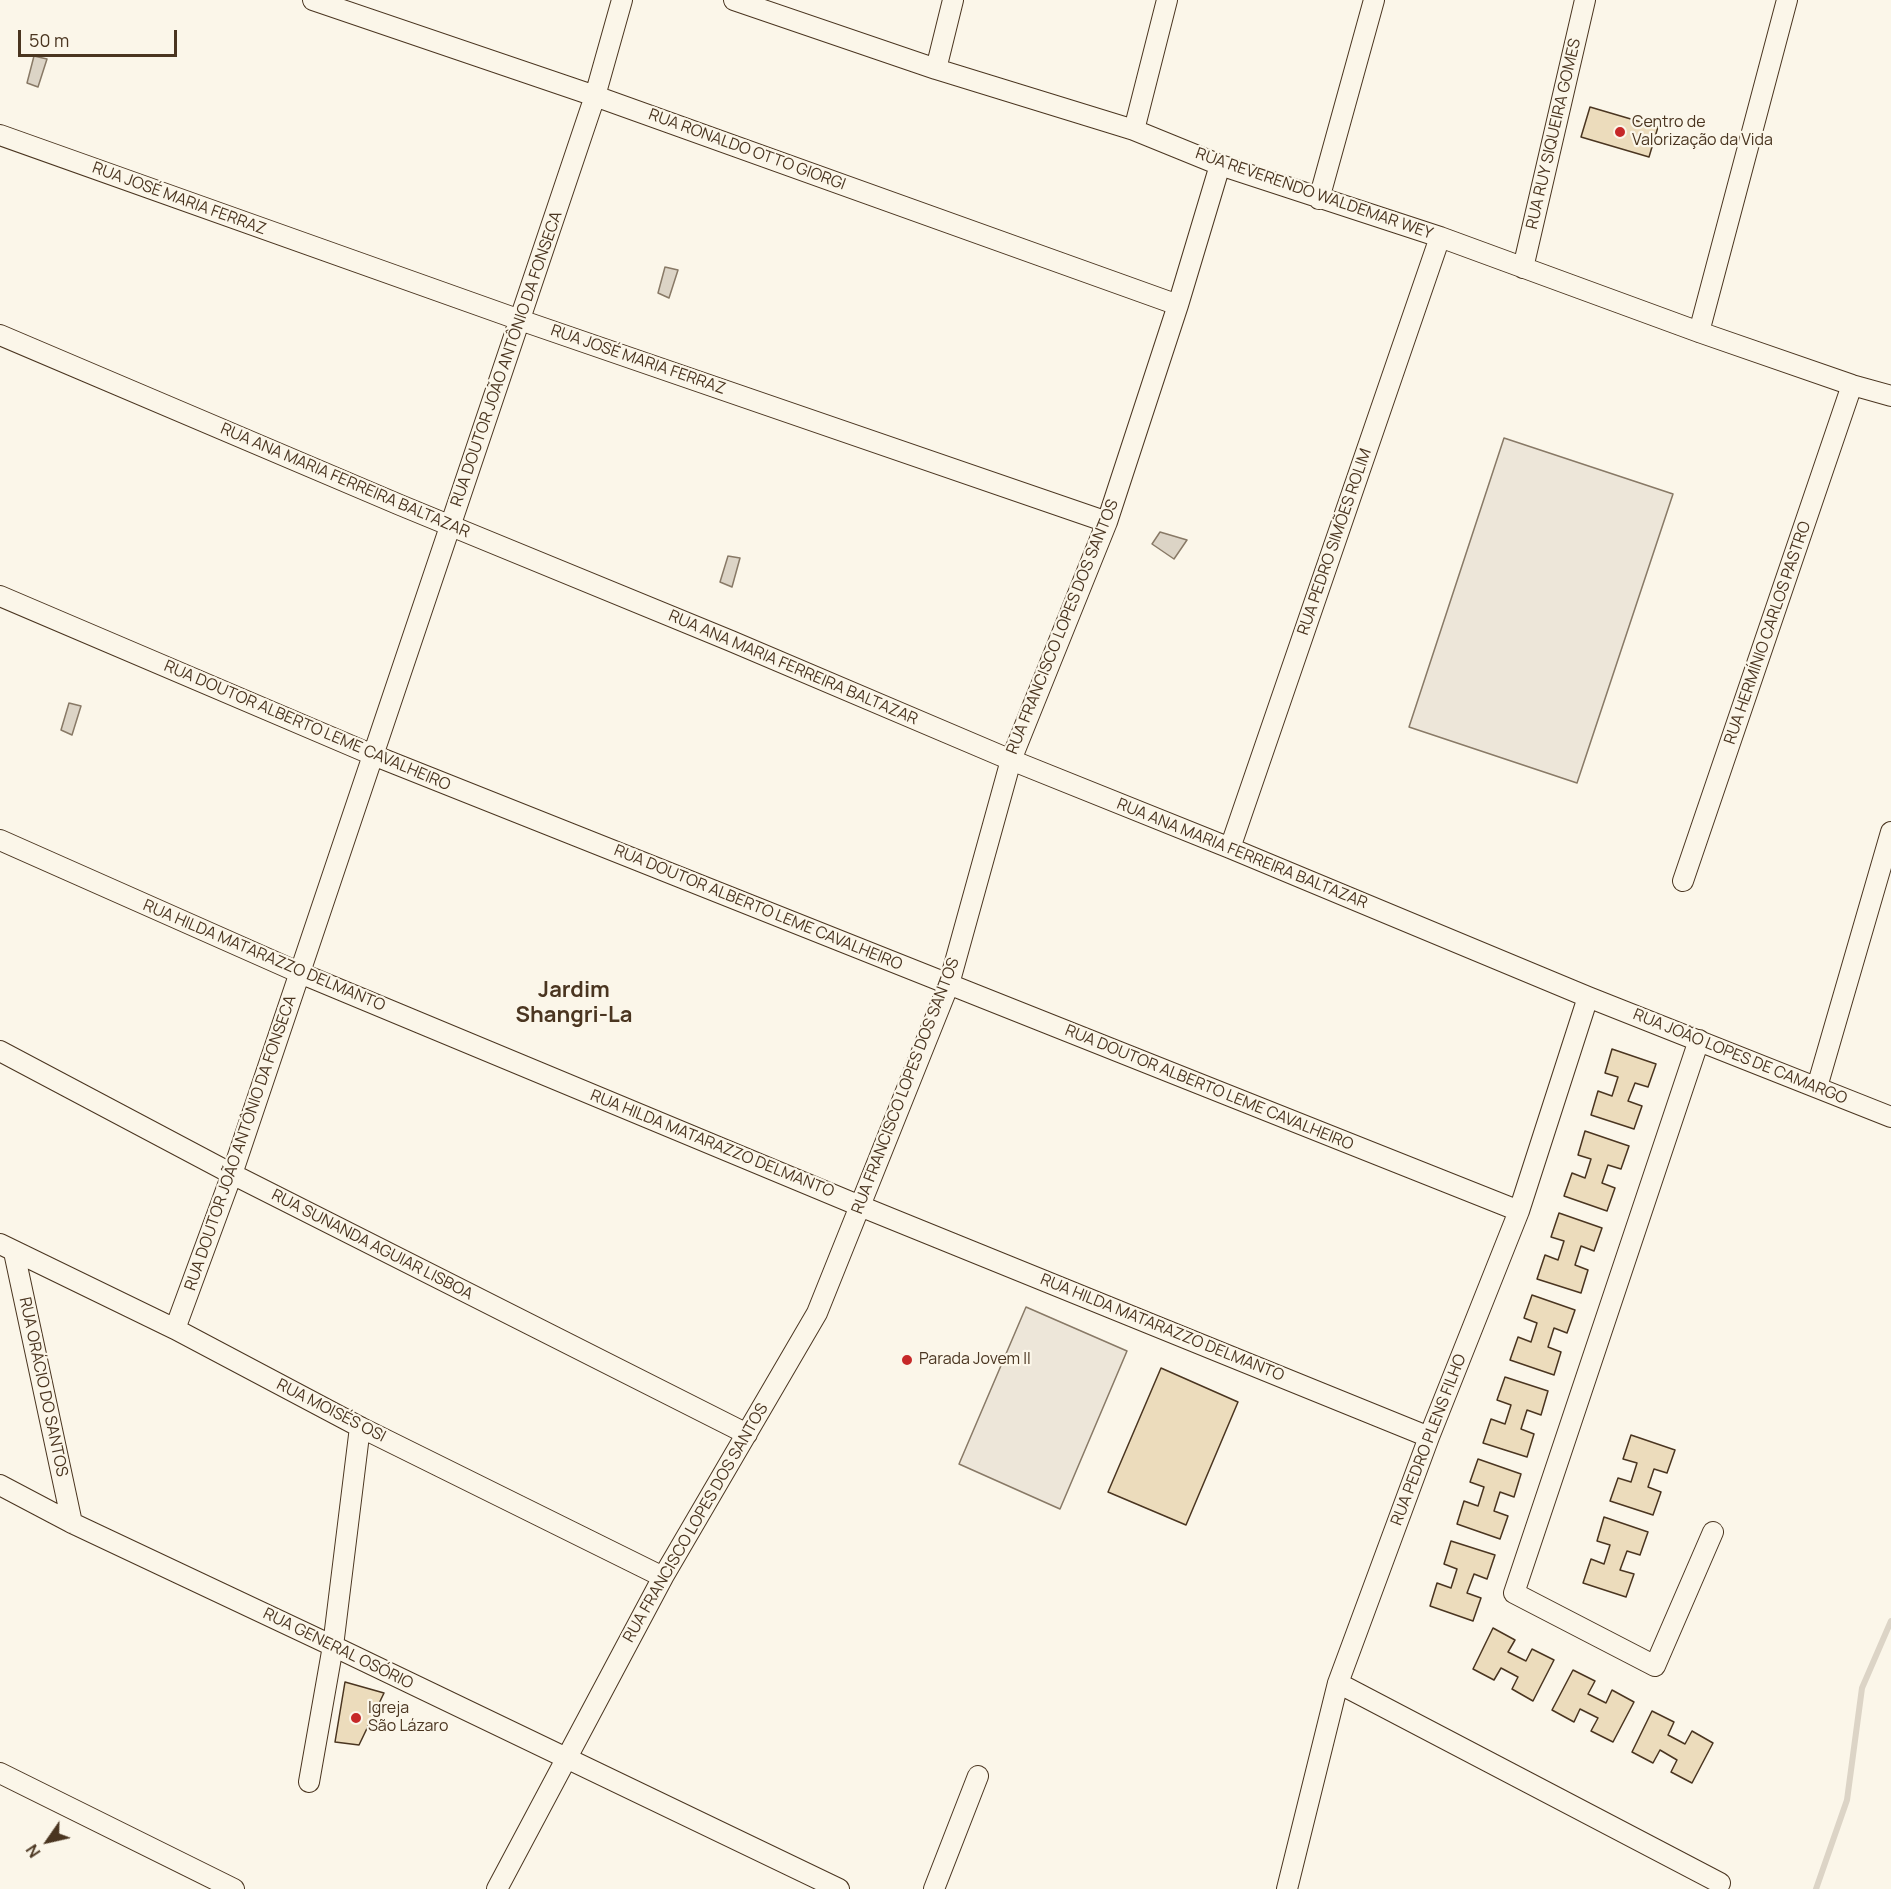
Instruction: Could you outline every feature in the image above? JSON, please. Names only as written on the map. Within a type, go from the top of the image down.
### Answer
[{"type":"street","name":"RUA RONALDO OTTO GIORGI","points":[[313,0],[596,96],[1178,305]]},
{"type":"street","name":"RUA DOUTOR JOÃO ANTÔNIO DA FONSECA","points":[[175,1329],[232,1174],[596,96],[622,0]]},
{"type":"street","points":[[936,69],[953,0]]},
{"type":"street","points":[[1134,130],[1167,0]]},
{"type":"street","points":[[1319,199],[1374,0]]},
{"type":"street","name":"RUA RUY SIQUEIRA GOMES","points":[[1522,268],[1585,0]]},
{"type":"street","points":[[1699,332],[1787,0]]},
{"type":"street","name":"RUA REVERENDO WALDEMAR WEY","points":[[742,1],[936,69],[1134,130],[1220,165],[1440,237],[1699,332],[1852,385],[1891,396]]},
{"type":"street","name":"RUA JOSÉ MARIA FERRAZ","points":[[0,135],[520,320],[1107,522]]},
{"type":"street","name":"RUA FRANCISCO LOPES DOS SANTOS","points":[[497,1889],[663,1577],[817,1313],[949,984],[1011,760],[1107,522],[1178,305],[1220,165]]},
{"type":"street","name":"RUA PEDRO SIMÕES ROLIM","points":[[1230,848],[1440,237]]},
{"type":"street","name":"RUA ANA MARIA FERREIRA BALTAZAR","points":[[0,335],[1011,760],[1230,848],[1588,997]]},
{"type":"street","name":"RUA HERMÍNIO CARLOS PASTRO","points":[[1683,881],[1852,385]]},
{"type":"street","name":"RUA DOUTOR ALBERTO LEME CAVALHEIRO","points":[[0,596],[373,755],[1519,1211]]},
{"type":"street","points":[[1817,1087],[1891,832]]},
{"type":"street","name":"RUA HILDA MATARAZZO DELMANTO","points":[[0,840],[300,973],[860,1206],[1429,1437]]},
{"type":"street","name":"RUA JOÃO LOPES DE CAMARGO","points":[[1588,997],[1891,1117]]},
{"type":"street","name":"RUA PEDRO PLENS FILHO","points":[[1287,1889],[1338,1683],[1429,1437],[1519,1211],[1588,997]]},
{"type":"street","points":[[1699,1040],[1514,1593],[1655,1666],[1713,1532]]},
{"type":"street","name":"RUA SUNANDA AGUIAR LISBOA","points":[[0,1051],[232,1174],[747,1434]]},
{"type":"street","name":"RUA MOISÉS OSI","points":[[7,1248],[175,1329],[360,1426],[663,1577]]},
{"type":"street","name":"RUA ORÁCIO DO SANTOS","points":[[7,1248],[72,1523]]},
{"type":"street","points":[[309,1782],[333,1646],[360,1426]]},
{"type":"street","name":"RUA GENERAL OSÓRIO","points":[[0,1485],[72,1523],[839,1889]]},
{"type":"street","points":[[1338,1683],[1720,1883]]},
{"type":"street","points":[[0,1773],[234,1889]]},
{"type":"street","points":[[934,1889],[978,1776]]},
{"type":"shaded area","points":[[34,56],[47,59],[38,87],[27,83]]},
{"type":"shaded area","points":[[665,267],[678,270],[669,298],[658,293]]},
{"type":"shaded area","points":[[1504,438],[1673,494],[1577,783],[1409,727]]},
{"type":"shaded area","points":[[1160,532],[1187,540],[1174,559],[1152,544]]},
{"type":"shaded area","points":[[728,556],[740,558],[732,587],[720,582]]},
{"type":"shaded area","points":[[69,703],[81,706],[72,735],[61,730]]},
{"type":"shaded area","points":[[1026,1307],[1127,1351],[1060,1509],[959,1464]]},
{"type":"building","name":"Centro de Valorização da Vida","points":[[1590,107],[1658,127],[1649,157],[1581,137]]},
{"type":"building","points":[[1612,1049],[1656,1064],[1648,1087],[1635,1083],[1628,1101],[1642,1106],[1634,1129],[1591,1115],[1598,1091],[1612,1096],[1618,1077],[1605,1073]]},
{"type":"building","points":[[1585,1131],[1629,1146],[1621,1169],[1608,1165],[1602,1183],[1615,1188],[1607,1211],[1564,1196],[1572,1173],[1585,1178],[1591,1159],[1578,1155]]},
{"type":"building","points":[[1559,1213],[1602,1228],[1594,1251],[1581,1246],[1575,1265],[1588,1270],[1581,1293],[1537,1279],[1545,1255],[1558,1260],[1564,1241],[1551,1237]]},
{"type":"building","points":[[1532,1295],[1575,1310],[1567,1333],[1554,1328],[1548,1347],[1561,1352],[1554,1375],[1510,1360],[1518,1337],[1531,1342],[1537,1323],[1524,1318]]},
{"type":"building","points":[[1161,1368],[1238,1402],[1186,1525],[1108,1492]]},
{"type":"building","points":[[1505,1377],[1548,1391],[1541,1415],[1527,1410],[1521,1429],[1534,1434],[1527,1457],[1483,1443],[1491,1419],[1505,1424],[1511,1405],[1497,1400]]},
{"type":"building","points":[[1631,1435],[1675,1450],[1667,1473],[1654,1469],[1648,1487],[1661,1492],[1653,1515],[1610,1501],[1618,1478],[1631,1482],[1637,1463],[1623,1459]]},
{"type":"building","points":[[1478,1459],[1521,1474],[1514,1497],[1500,1492],[1494,1511],[1508,1516],[1500,1539],[1457,1524],[1464,1501],[1478,1506],[1484,1487],[1470,1482]]},
{"type":"building","points":[[1604,1517],[1648,1532],[1640,1555],[1627,1551],[1620,1570],[1634,1574],[1626,1597],[1583,1583],[1591,1559],[1604,1564],[1610,1545],[1597,1541]]},
{"type":"building","points":[[1451,1541],[1495,1555],[1487,1579],[1474,1574],[1467,1593],[1481,1598],[1473,1621],[1430,1606],[1437,1583],[1451,1588],[1457,1569],[1444,1564]]},
{"type":"building","points":[[1493,1628],[1515,1640],[1508,1652],[1526,1661],[1532,1649],[1554,1660],[1533,1701],[1512,1689],[1518,1677],[1501,1668],[1494,1680],[1473,1669]]},
{"type":"building","points":[[1573,1670],[1595,1681],[1588,1694],[1606,1703],[1612,1690],[1634,1702],[1613,1742],[1591,1731],[1598,1718],[1580,1709],[1574,1722],[1552,1710]]},
{"type":"building","name":"Igreja São Lázaro","points":[[345,1682],[384,1693],[359,1745],[335,1742]]},
{"type":"building","points":[[1652,1711],[1674,1722],[1668,1735],[1685,1744],[1692,1731],[1713,1743],[1692,1783],[1671,1772],[1677,1760],[1660,1750],[1653,1763],[1632,1752]]},
{"type":"waterway","points":[[1816,1889],[1847,1800],[1862,1688],[1891,1621]]},
{"type":"place","name":"Centro de Valorização da Vida","points":[[1620,132]]},
{"type":"place","name":"Parada Jovem II","points":[[907,1360]]},
{"type":"place","name":"Igreja São Lázaro","points":[[356,1718]]},
{"type":"district","name":"Jardim Shangri-La","points":[[574,1004]]}]
